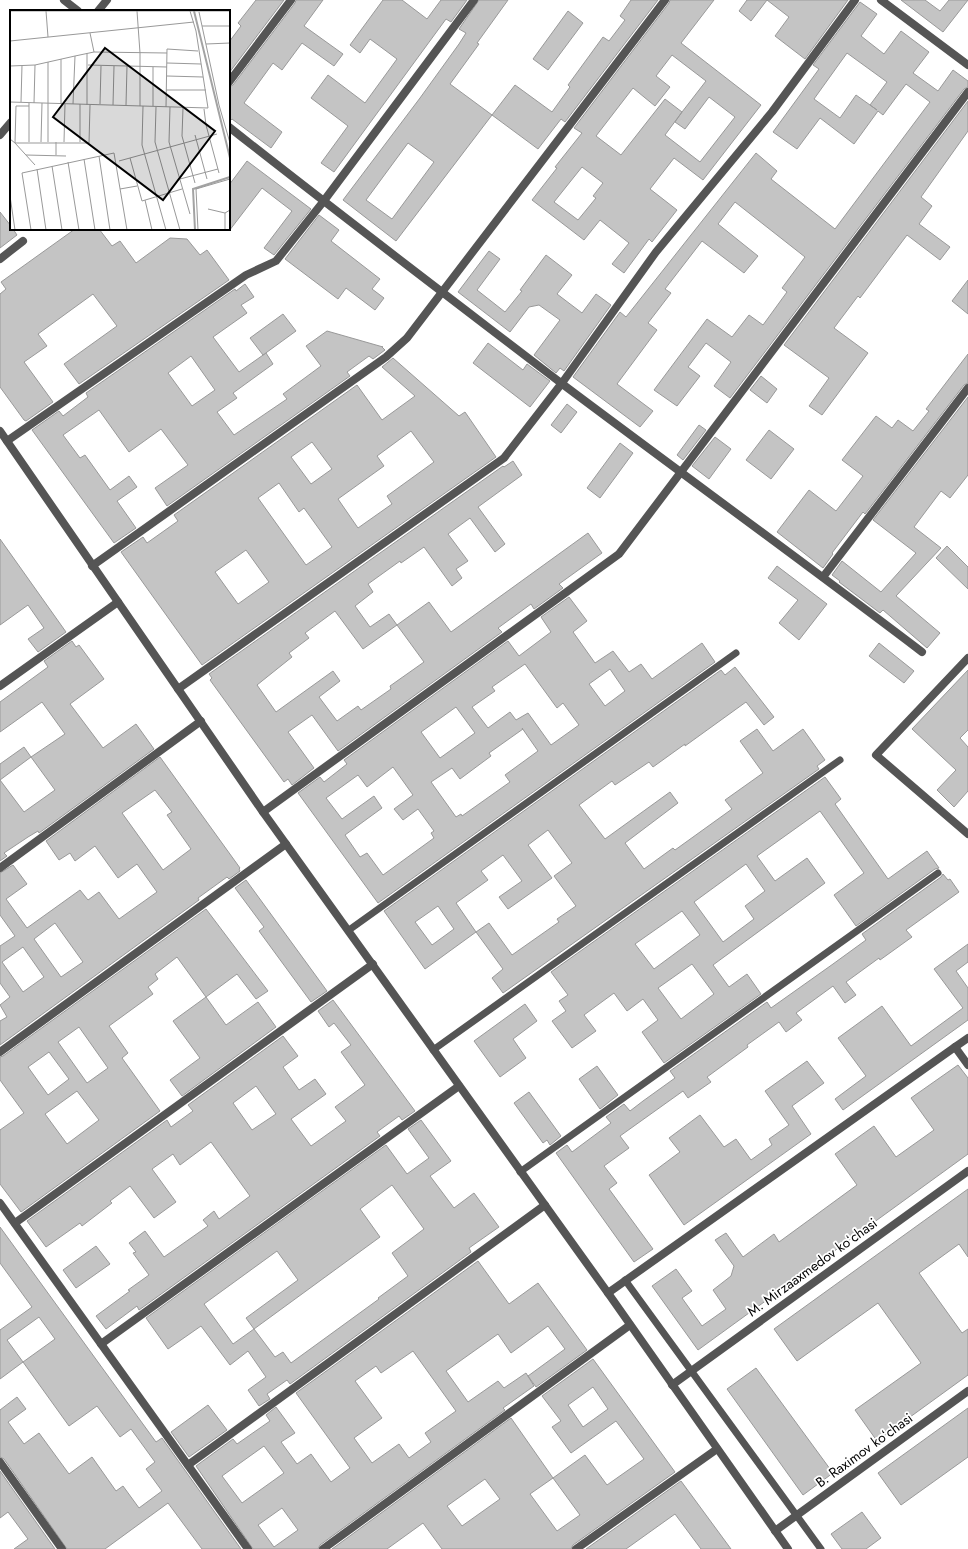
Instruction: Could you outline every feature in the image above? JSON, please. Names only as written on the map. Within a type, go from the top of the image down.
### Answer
[{"type":"street","points":[[64,0],[77,10]]},
{"type":"street","points":[[99,10],[107,0]]},
{"type":"street","points":[[230,81],[291,0]]},
{"type":"street","points":[[7,441],[246,275],[276,262],[324,202],[474,0]]},
{"type":"street","points":[[92,566],[386,357],[407,338],[665,0]]},
{"type":"street","points":[[178,689],[504,458],[562,383],[656,252],[772,112],[855,0]]},
{"type":"street","points":[[882,0],[968,65]]},
{"type":"street","points":[[263,812],[619,554],[968,92]]},
{"type":"street","points":[[0,135],[10,123]]},
{"type":"street","points":[[230,128],[324,202],[562,383],[922,652]]},
{"type":"street","points":[[0,259],[23,241]]},
{"type":"street","points":[[823,577],[968,388]]},
{"type":"street","points":[[0,431],[263,812],[608,1293],[788,1549]]},
{"type":"street","points":[[0,686],[118,602]]},
{"type":"street","points":[[968,658],[876,755],[968,834]]},
{"type":"street","points":[[0,868],[201,721]]},
{"type":"street","points":[[0,1052],[286,844]]},
{"type":"street","points":[[15,1223],[373,964]]},
{"type":"street","points":[[608,1293],[968,1038]]},
{"type":"street","points":[[954,1047],[968,1065]]},
{"type":"street","points":[[101,1344],[459,1086]]},
{"type":"street","name":"M. Mirzaaxmedov koʻchasi","points":[[672,1384],[968,1171]]},
{"type":"street","points":[[0,1203],[248,1549]]},
{"type":"street","points":[[188,1465],[545,1205]]},
{"type":"street","points":[[323,1549],[630,1325]]},
{"type":"street","name":"B. Raximov koʻchasi","points":[[775,1531],[968,1391]]},
{"type":"street","points":[[576,1549],[717,1449]]},
{"type":"street","points":[[0,1462],[62,1549]]},
{"type":"lane","points":[[349,930],[736,653]]},
{"type":"lane","points":[[433,1050],[840,760]]},
{"type":"lane","points":[[520,1172],[938,873]]},
{"type":"lane","points":[[625,1280],[821,1549]]},
{"type":"building","points":[[256,0],[284,0],[230,72],[230,41],[241,26],[238,23]]},
{"type":"building","points":[[296,0],[323,0],[304,26],[343,54],[334,66],[302,43],[282,70],[273,63],[244,103],[282,132],[271,148],[232,119],[230,121],[230,86],[233,85]]},
{"type":"building","points":[[383,0],[402,0],[427,19],[441,0],[467,0],[451,22],[446,19],[334,172],[321,163],[348,126],[311,98],[328,75],[365,103],[397,59],[370,39],[360,53],[350,45]]},
{"type":"building","points":[[479,0],[508,0],[450,84],[492,115],[396,241],[343,200],[459,44],[466,33],[459,29]],"holes":[[[408,143],[434,162],[392,219],[366,200]]]},
{"type":"building","points":[[631,0],[658,0],[565,122],[561,119],[538,149],[492,115],[515,85],[552,112],[570,87],[568,85],[603,37],[609,41],[625,20],[620,16]]},
{"type":"building","points":[[670,0],[714,0],[681,43],[761,105],[703,180],[674,158],[650,189],[677,210],[652,242],[649,239],[624,273],[612,264],[629,243],[600,220],[584,240],[532,200],[557,168],[555,167],[582,133],[574,128]],"holes":[[[672,55],[706,81],[682,112],[665,99],[621,155],[596,136],[633,88],[655,106],[670,87],[656,76]],[[709,97],[735,117],[700,162],[665,135],[682,112],[675,122],[685,129]],[[582,167],[603,183],[593,196],[596,198],[578,220],[554,202]]]},
{"type":"building","points":[[747,0],[767,0],[751,21],[739,11]]},
{"type":"building","points":[[767,0],[848,0],[805,59],[775,36],[789,17]]},
{"type":"building","points":[[901,0],[925,0],[940,11],[949,0],[968,0],[943,32]]},
{"type":"building","points":[[860,2],[877,14],[861,36],[884,54],[901,31],[929,52],[913,73],[938,91],[953,70],[968,81],[968,87],[964,89],[730,398],[714,386],[731,362],[706,343],[688,367],[700,376],[677,406],[654,390],[707,319],[732,337],[749,315],[763,325],[787,292],[782,288],[805,257],[735,202],[718,224],[758,256],[744,273],[702,241],[665,289],[671,293],[648,323],[657,330],[617,384],[653,411],[640,427],[573,377],[620,312],[626,317],[756,153],[777,171],[771,179],[835,229],[930,102],[906,84],[883,115],[878,111],[854,144],[820,118],[797,149],[773,132],[819,69],[813,65]],"holes":[[[847,53],[887,82],[870,105],[856,95],[840,118],[814,99]]]},
{"type":"building","points":[[568,11],[583,23],[548,70],[533,59]]},
{"type":"building","points":[[968,101],[968,131],[921,197],[932,206],[919,224],[950,247],[940,260],[907,235],[860,298],[858,296],[834,328],[868,353],[822,415],[809,406],[829,378],[784,345]]},
{"type":"building","points":[[247,161],[311,209],[274,255],[264,248],[292,211],[262,188],[230,230],[230,184]]},
{"type":"building","points":[[0,212],[10,225],[10,230],[14,230],[17,235],[0,248]]},
{"type":"building","points":[[319,215],[339,230],[331,241],[380,279],[372,289],[384,298],[375,310],[346,288],[338,299],[285,259]]},
{"type":"building","points":[[74,230],[100,230],[112,246],[120,241],[136,263],[170,238],[187,239],[200,255],[207,250],[229,280],[79,384],[64,364],[117,326],[93,294],[38,334],[47,346],[24,362],[53,402],[26,421],[0,387],[0,294],[6,289],[1,282]]},
{"type":"building","points":[[489,251],[500,259],[477,290],[505,312],[522,291],[520,290],[546,255],[572,275],[557,294],[582,313],[596,294],[611,305],[564,371],[560,368],[556,373],[534,355],[560,320],[539,305],[529,307],[510,332],[458,292]]},
{"type":"building","points":[[968,280],[968,314],[952,301]]},
{"type":"building","points":[[245,284],[254,297],[241,305],[247,313],[213,337],[239,372],[266,353],[273,364],[233,393],[237,398],[217,412],[234,435],[287,399],[283,394],[321,366],[306,346],[327,331],[383,347],[385,350],[373,359],[369,356],[347,372],[350,376],[167,506],[155,488],[188,465],[161,429],[129,452],[99,410],[63,435],[80,458],[85,455],[110,490],[129,476],[137,487],[117,501],[136,528],[114,543],[32,430],[59,411],[63,416],[88,397],[86,393],[235,289],[236,291]],"holes":[[[191,356],[215,390],[192,406],[168,373]]]},
{"type":"building","points":[[283,314],[296,331],[263,355],[250,338]]},
{"type":"building","points":[[488,343],[523,370],[527,364],[550,381],[530,407],[473,363]]},
{"type":"building","points":[[968,354],[968,383],[964,385],[865,514],[863,512],[832,553],[833,554],[823,568],[777,532],[809,490],[836,511],[863,476],[842,460],[876,416],[892,428],[898,420],[913,431],[929,411],[926,409]]},
{"type":"building","points":[[393,358],[459,416],[465,412],[496,457],[202,665],[121,552],[143,537],[147,543],[178,521],[174,515],[357,385],[382,420],[415,396],[382,367]],"holes":[[[411,431],[434,462],[387,496],[392,504],[358,528],[338,499],[384,466],[377,456]],[[312,442],[332,469],[311,484],[291,457]],[[279,483],[299,512],[304,508],[332,547],[306,565],[258,498]],[[246,550],[269,582],[238,604],[215,572]]]},
{"type":"building","points":[[761,376],[777,389],[767,403],[750,390]]},
{"type":"building","points":[[968,397],[968,475],[950,498],[941,491],[914,527],[941,548],[896,596],[940,633],[927,648],[883,610],[880,613],[832,575],[842,561],[881,592],[916,553],[873,520]]},
{"type":"building","points":[[567,404],[577,412],[561,433],[551,425]]},
{"type":"building","points":[[699,425],[706,430],[683,460],[677,455]]},
{"type":"building","points":[[769,430],[794,449],[771,479],[746,460]]},
{"type":"building","points":[[715,437],[731,449],[709,479],[692,466]]},
{"type":"building","points":[[620,443],[633,453],[600,498],[587,488]]},
{"type":"building","points":[[513,461],[522,475],[478,507],[505,544],[495,552],[470,518],[448,534],[468,561],[456,569],[462,578],[452,586],[424,547],[401,563],[400,561],[368,584],[373,592],[355,606],[370,627],[389,614],[397,625],[429,602],[451,632],[588,533],[602,553],[559,584],[563,588],[534,609],[531,604],[498,628],[502,632],[338,751],[312,715],[288,732],[314,768],[292,785],[288,779],[284,782],[210,680],[212,678],[209,674],[503,466],[504,467]],"holes":[[[335,611],[363,649],[397,625],[424,662],[390,686],[391,689],[361,710],[358,706],[337,721],[319,697],[340,681],[333,671],[276,712],[257,685],[292,657],[289,653],[309,638],[305,633]]]},
{"type":"building","points":[[0,539],[66,632],[38,652],[28,639],[44,628],[28,605],[0,625]]},
{"type":"building","points":[[947,546],[968,567],[968,589],[936,558]]},
{"type":"building","points":[[777,566],[827,604],[799,640],[779,623],[798,600],[768,578]]},
{"type":"building","points":[[569,597],[587,621],[573,632],[595,663],[613,651],[629,672],[641,664],[652,679],[702,643],[715,662],[378,903],[298,793],[320,777],[324,782],[347,764],[344,760],[508,641],[519,656],[551,632],[541,617]],"holes":[[[525,664],[557,708],[563,703],[579,725],[551,745],[528,713],[516,720],[510,712],[488,728],[472,707],[495,691],[492,687]],[[610,669],[625,691],[605,706],[589,684]],[[456,707],[475,733],[440,758],[421,732]],[[523,729],[538,751],[505,775],[510,782],[462,816],[461,814],[456,817],[431,782],[452,768],[460,779],[491,756],[489,753]],[[393,767],[413,795],[394,809],[403,820],[418,809],[434,831],[431,833],[434,838],[383,875],[367,853],[360,857],[345,835],[382,808],[374,796],[342,819],[326,798],[358,775],[367,787]]]},
{"type":"building","points":[[72,641],[76,647],[79,645],[104,679],[70,704],[103,748],[136,724],[154,749],[39,833],[38,831],[4,853],[7,856],[0,861],[0,780],[24,812],[55,790],[31,757],[65,734],[42,702],[0,732],[0,702],[48,667],[44,661]]},
{"type":"building","points":[[879,643],[914,671],[904,683],[869,656]]},
{"type":"building","points":[[735,667],[774,717],[764,725],[746,702],[653,767],[649,762],[615,785],[612,781],[579,805],[605,839],[670,792],[678,803],[625,843],[644,869],[673,848],[675,850],[732,809],[725,800],[763,773],[740,741],[757,729],[773,751],[803,729],[825,760],[817,766],[819,769],[503,993],[492,978],[503,969],[476,932],[425,969],[384,911],[721,670],[725,675]],"holes":[[[548,830],[572,863],[554,876],[576,906],[557,919],[559,922],[512,955],[489,923],[476,932],[456,903],[488,880],[481,871],[503,855],[522,881],[499,897],[508,909],[552,878],[528,845]],[[438,906],[454,929],[432,945],[415,922]]]},
{"type":"building","points":[[968,670],[968,730],[960,738],[968,747],[968,791],[954,807],[937,790],[956,770],[912,729]]},
{"type":"building","points":[[24,747],[31,757],[0,780],[0,764]]},
{"type":"building","points":[[160,757],[240,868],[240,871],[229,879],[227,877],[198,898],[199,900],[0,1045],[0,1021],[7,1017],[0,1005],[10,997],[0,983],[0,946],[15,936],[0,915],[0,873],[13,865],[27,884],[6,899],[27,928],[80,890],[88,900],[99,892],[119,919],[157,892],[137,864],[118,878],[95,846],[75,861],[70,853],[59,860],[46,841]],"holes":[[[155,790],[172,812],[167,815],[191,849],[163,870],[122,813]],[[55,923],[83,962],[61,977],[34,939]],[[23,947],[44,977],[23,992],[2,962]]]},
{"type":"building","points":[[825,777],[841,799],[835,804],[888,879],[927,851],[939,868],[935,869],[856,926],[834,895],[864,873],[820,811],[757,856],[775,881],[807,858],[825,883],[713,965],[729,987],[747,974],[761,994],[664,1063],[642,1032],[658,1020],[643,999],[627,1011],[614,993],[584,1015],[596,1031],[572,1048],[552,1021],[566,1011],[559,1001],[568,995],[551,972]],"holes":[[[746,864],[765,891],[745,906],[754,919],[723,942],[694,902]],[[682,911],[700,935],[654,969],[635,944]],[[692,964],[714,994],[681,1019],[658,988]]]},
{"type":"building","points":[[943,874],[948,880],[950,879],[959,892],[906,930],[912,937],[880,960],[879,958],[846,982],[856,995],[845,1003],[833,986],[796,1013],[802,1020],[786,1032],[779,1022],[707,1077],[711,1082],[688,1098],[683,1091],[620,1136],[629,1148],[604,1166],[617,1183],[609,1189],[653,1249],[634,1262],[556,1153],[567,1145],[572,1152],[611,1123],[606,1117],[624,1104],[630,1111],[675,1078],[670,1071],[767,1002],[771,1008],[833,964],[866,940],[862,934],[941,877]]},
{"type":"building","points":[[246,880],[327,991],[311,1002],[259,931],[264,927],[235,888]]},
{"type":"building","points":[[206,909],[268,991],[256,999],[237,974],[206,997],[177,957],[155,974],[158,979],[148,987],[153,994],[109,1026],[128,1053],[122,1058],[160,1111],[21,1212],[0,1184],[0,1130],[24,1113],[0,1080],[0,1057]],"holes":[[[79,1027],[108,1068],[87,1083],[58,1042]],[[49,1052],[69,1079],[48,1095],[28,1067]],[[77,1091],[99,1120],[67,1144],[45,1114]]]},
{"type":"building","points":[[968,944],[968,962],[956,971],[968,988],[968,1020],[843,1110],[835,1099],[866,1076],[838,1038],[882,1006],[911,1046],[963,1008],[934,969]]},
{"type":"building","points":[[206,997],[226,1025],[258,1002],[276,1027],[182,1096],[170,1080],[200,1058],[173,1021]]},
{"type":"building","points":[[333,1000],[415,1111],[402,1120],[399,1116],[377,1132],[380,1136],[139,1310],[137,1306],[106,1329],[96,1316],[149,1275],[133,1253],[136,1252],[129,1243],[145,1231],[164,1257],[208,1226],[203,1220],[214,1211],[219,1219],[250,1196],[211,1142],[180,1165],[173,1154],[152,1169],[176,1202],[154,1218],[130,1186],[110,1201],[112,1203],[82,1226],[80,1223],[46,1247],[27,1221],[167,1120],[171,1127],[193,1111],[188,1105],[283,1036],[298,1056],[283,1067],[299,1090],[315,1079],[326,1094],[291,1119],[311,1146],[346,1121],[335,1107],[365,1085],[341,1052],[351,1045],[334,1023],[329,1027],[318,1011]],"holes":[[[256,1086],[276,1114],[252,1130],[233,1103]]]},
{"type":"building","points":[[525,1004],[537,1021],[513,1039],[526,1058],[500,1077],[474,1041]]},
{"type":"building","points":[[807,1061],[824,1083],[792,1106],[811,1134],[684,1225],[649,1175],[680,1152],[669,1138],[700,1115],[724,1147],[736,1139],[751,1160],[772,1145],[769,1139],[789,1125],[765,1091]]},
{"type":"building","points":[[958,1065],[968,1078],[968,1154],[698,1350],[652,1286],[676,1269],[692,1291],[682,1298],[702,1326],[726,1309],[713,1290],[731,1276],[734,1266],[715,1240],[726,1233],[743,1257],[774,1234],[779,1242],[857,1185],[835,1154],[874,1126],[896,1157],[934,1130],[911,1098]]},
{"type":"building","points":[[597,1066],[618,1095],[600,1109],[579,1079]]},
{"type":"building","points":[[529,1092],[561,1136],[550,1145],[547,1140],[543,1143],[514,1103]]},
{"type":"building","points":[[421,1120],[451,1161],[430,1176],[454,1208],[474,1193],[499,1227],[469,1248],[471,1252],[290,1384],[287,1380],[267,1394],[270,1399],[259,1406],[248,1390],[266,1377],[248,1351],[230,1365],[201,1326],[168,1349],[146,1318],[386,1145],[407,1174],[429,1158],[408,1129]],"holes":[[[392,1185],[424,1229],[392,1253],[408,1276],[291,1363],[283,1352],[275,1357],[254,1329],[380,1237],[360,1209]],[[277,1251],[298,1280],[246,1318],[254,1329],[233,1344],[204,1304]]]},
{"type":"building","points":[[968,1189],[968,1257],[959,1244],[919,1273],[962,1333],[968,1329],[968,1375],[877,1441],[855,1410],[921,1363],[878,1303],[797,1361],[774,1329]]},
{"type":"building","points":[[0,1227],[156,1442],[162,1438],[241,1549],[202,1549],[168,1503],[105,1549],[67,1549],[4,1459],[0,1457],[0,1410],[17,1397],[26,1409],[8,1422],[24,1444],[39,1433],[69,1474],[92,1457],[116,1491],[123,1486],[139,1508],[162,1491],[146,1469],[155,1462],[131,1429],[120,1437],[97,1406],[69,1426],[23,1362],[0,1379],[0,1330],[32,1307],[0,1263]],"holes":[[[39,1317],[55,1339],[23,1362],[7,1340]]]},
{"type":"building","points":[[96,1246],[110,1264],[76,1288],[63,1270]]},
{"type":"building","points":[[478,1261],[509,1304],[538,1283],[587,1350],[536,1387],[528,1376],[565,1349],[548,1326],[511,1353],[498,1334],[446,1371],[468,1402],[498,1381],[504,1388],[526,1373],[534,1386],[503,1408],[505,1410],[320,1545],[318,1549],[253,1549],[196,1466],[233,1439],[237,1444],[270,1421],[266,1415],[276,1407],[295,1433],[281,1442],[297,1464],[311,1454],[331,1482],[350,1468],[296,1393]],"holes":[[[413,1351],[456,1411],[425,1433],[431,1442],[409,1458],[399,1444],[372,1463],[354,1438],[382,1418],[355,1381],[376,1366],[381,1373]],[[264,1446],[284,1473],[242,1503],[222,1476]],[[282,1508],[298,1530],[274,1547],[258,1525]]]},
{"type":"building","points":[[593,1359],[675,1472],[573,1545],[571,1549],[442,1549],[423,1523],[387,1549],[332,1549],[511,1418],[553,1478],[585,1455],[607,1485],[644,1459],[616,1421],[571,1453],[552,1427],[561,1421],[542,1396]],"holes":[[[593,1387],[608,1409],[583,1427],[568,1405]],[[553,1478],[580,1515],[557,1531],[530,1494]],[[485,1479],[500,1499],[462,1526],[447,1506]]]},
{"type":"building","points":[[756,1368],[833,1473],[803,1495],[727,1389]]},
{"type":"building","points":[[208,1405],[227,1430],[189,1457],[171,1432]]},
{"type":"building","points":[[968,1408],[968,1457],[901,1505],[878,1473]]},
{"type":"building","points":[[0,1471],[55,1549],[14,1549],[28,1539],[8,1512],[0,1518]]},
{"type":"building","points":[[681,1481],[731,1549],[701,1549],[675,1514],[626,1549],[586,1549]]},
{"type":"building","points":[[862,1512],[881,1538],[866,1549],[842,1549],[831,1534]]}]
